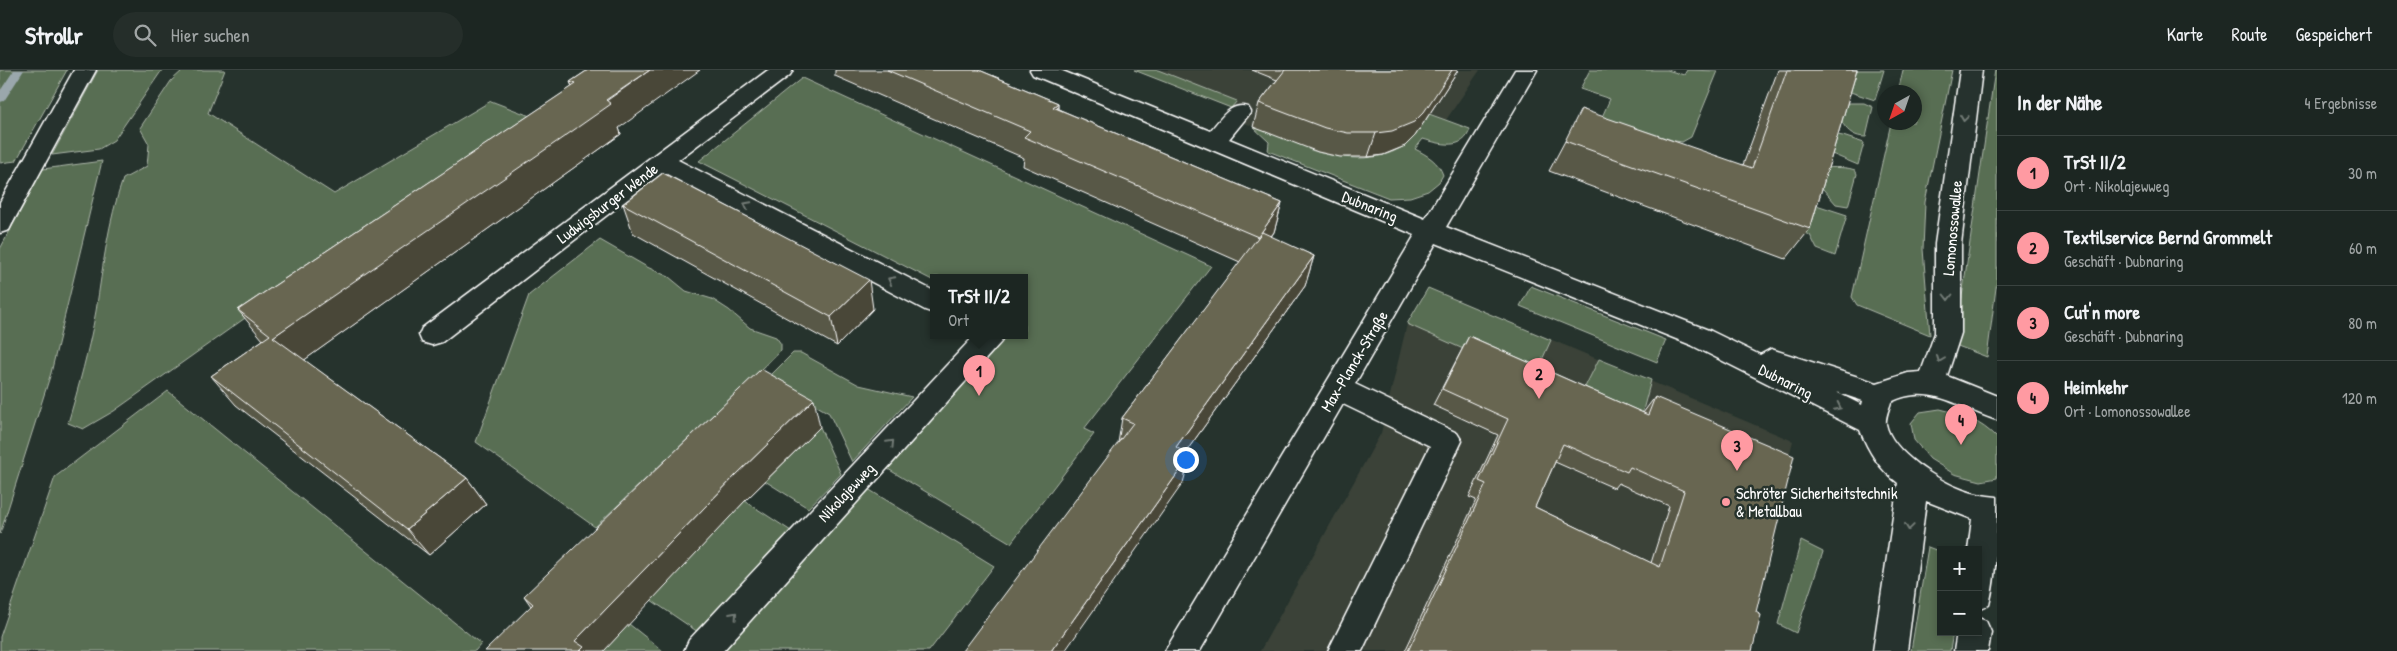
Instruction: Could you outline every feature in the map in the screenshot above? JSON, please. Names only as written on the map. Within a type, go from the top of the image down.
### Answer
[{"type":"street","points":[[0,224],[85,70]]},
{"type":"street","name":"Ludwigsburger Wende","points":[[432,336],[782,70]]},
{"type":"street","name":"Dubnaring","points":[[1041,70],[1430,231],[1700,338],[1818,374],[1879,395]]},
{"type":"street","name":"Max-Planck-Straße","points":[[1182,651],[1526,70]]},
{"type":"street","name":"Lomonossowallee","points":[[1931,384],[1948,333],[1948,244],[1971,70]]},
{"type":"street","points":[[1213,142],[1240,112]]},
{"type":"street","points":[[662,161],[930,301]]},
{"type":"street","name":"Dubnaring","points":[[1700,338],[1872,423]]},
{"type":"street","name":"Nikolajewweg","points":[[702,651],[987,339]]},
{"type":"street","points":[[1979,591],[1993,510],[1963,504],[1914,479],[1884,448],[1872,423],[1879,395],[1892,387],[1910,383],[1931,384],[1969,395],[1997,409]]},
{"type":"street","points":[[1338,388],[1447,440],[1345,651]]},
{"type":"street","points":[[1890,651],[1914,479]]},
{"type":"street","points":[[1971,651],[1973,636]]},
{"type":"shaded area","points":[[1134,70],[1480,70],[1446,120],[1429,114],[1416,134],[1405,146],[1383,155],[1351,158],[1320,153],[1242,122],[1240,112]]},
{"type":"shaded area","points":[[1428,288],[1793,441],[1738,651],[1260,651],[1381,433],[1407,324]]},
{"type":"green space","points":[[0,70],[67,70],[16,161],[0,163]]},
{"type":"green space","points":[[98,70],[162,70],[114,140],[99,149],[52,155]]},
{"type":"green space","points":[[183,70],[225,70],[208,113],[334,194],[491,101],[530,116],[114,411],[83,429],[68,423],[96,311],[113,211],[123,179],[147,166],[149,144],[140,128],[171,81]]},
{"type":"green space","points":[[1134,70],[1158,70],[1237,101],[1231,108]]},
{"type":"green space","points":[[1590,70],[1667,70],[1684,75],[1687,70],[1718,71],[1691,137],[1682,142],[1602,117],[1610,99],[1580,89]]},
{"type":"green space","points":[[1844,70],[1884,70],[1880,85],[1877,85],[1875,100],[1838,88]]},
{"type":"green space","points":[[1903,70],[1952,70],[1925,202],[1923,249],[1930,335],[1857,305],[1852,297],[1889,130],[1922,130],[1922,85],[1900,85]]},
{"type":"green space","points":[[1995,70],[1997,70],[1997,280],[1987,357],[1955,345]]},
{"type":"green space","points":[[802,78],[1211,266],[1084,429],[1094,434],[1011,543],[888,469],[1004,339],[1028,339],[1028,274],[930,274],[930,279],[699,161]]},
{"type":"green space","points":[[1835,99],[1848,103],[1864,103],[1873,107],[1866,137],[1858,136],[1847,129],[1840,118]]},
{"type":"green space","points":[[1429,114],[1470,129],[1463,141],[1457,143],[1444,144],[1423,139],[1415,149],[1436,163],[1443,175],[1439,182],[1428,191],[1410,197],[1389,198],[1268,151],[1269,142],[1253,127],[1309,146],[1308,149],[1321,153],[1349,158],[1364,158],[1392,152],[1404,146],[1418,130],[1422,119],[1426,120]]},
{"type":"green space","points":[[1825,133],[1843,136],[1864,143],[1858,165],[1820,149]]},
{"type":"green space","points":[[102,161],[51,373],[0,534],[0,249],[43,169]]},
{"type":"green space","points":[[1815,165],[1855,170],[1857,174],[1848,206],[1836,204],[1823,189],[1809,184]]},
{"type":"green space","points":[[1804,201],[1847,215],[1835,256],[1817,249],[1810,235],[1796,229]]},
{"type":"green space","points":[[600,240],[647,267],[669,277],[686,291],[712,299],[729,310],[750,328],[776,337],[781,344],[781,350],[595,527],[476,442],[529,295]]},
{"type":"green space","points":[[1531,286],[1666,340],[1657,362],[1520,306]]},
{"type":"green space","points":[[1428,288],[1551,340],[1533,380],[1407,324]]},
{"type":"green space","points":[[793,353],[801,353],[859,385],[912,397],[852,462],[829,413],[772,380],[772,374]]},
{"type":"green space","points":[[1599,359],[1651,380],[1642,414],[1576,405]]},
{"type":"green space","points":[[168,391],[481,644],[475,651],[0,651],[0,637],[55,477]]},
{"type":"green space","points":[[1940,409],[1971,419],[1997,438],[1997,478],[1981,481],[1954,474],[1930,459],[1914,440],[1911,423],[1920,412]]},
{"type":"green space","points":[[820,427],[841,474],[808,508],[765,481]]},
{"type":"green space","points":[[868,489],[994,566],[929,651],[723,651]]},
{"type":"green space","points":[[745,501],[791,531],[698,632],[651,600]]},
{"type":"green space","points":[[1801,541],[1823,552],[1796,633],[1778,624]]},
{"type":"green space","points":[[1928,547],[1937,550],[1937,636],[1952,636],[1950,651],[1911,651]]},
{"type":"green space","points":[[629,624],[663,651],[604,651]]},
{"type":"building","points":[[588,70],[650,70],[606,100],[611,104],[273,337],[467,478],[407,529],[211,376],[270,335],[238,310],[576,84],[570,82]]},
{"type":"building","points":[[887,70],[979,70],[1058,103],[1053,107],[1282,203],[1258,237],[1024,137],[1030,131]]},
{"type":"building","points":[[1285,70],[1452,70],[1424,112],[1414,122],[1392,131],[1348,133],[1325,128],[1259,103]]},
{"type":"building","points":[[1787,70],[1857,70],[1810,229],[1565,141],[1581,109],[1752,168]]},
{"type":"building","points":[[663,173],[869,280],[831,317],[623,204]]},
{"type":"building","points":[[1262,232],[1314,256],[1176,447],[1190,456],[1051,651],[962,651],[1133,423],[1122,418]]},
{"type":"building","points":[[1469,336],[1648,415],[1655,397],[1794,456],[1756,612],[1761,615],[1752,651],[1408,651],[1486,484],[1479,481],[1508,419],[1442,389]],"holes":[[[1563,444],[1627,472],[1630,467],[1684,491],[1660,567],[1535,507]]]},
{"type":"building","points":[[761,369],[814,399],[736,475],[575,641],[584,647],[580,651],[485,651],[533,604],[524,596]]},
{"type":"waterway","points":[[0,99],[19,70]]},
{"type":"place","name":"TrSt II/2","points":[[979,396]]},
{"type":"place","name":"Textilservice Bernd Grommelt","points":[[1539,399]]},
{"type":"place","name":"Heimkehr","points":[[1961,445]]},
{"type":"place","name":"Cut'n more","points":[[1737,471]]},
{"type":"place","name":"Schröter Sicherheitstechnik & Metallbau","points":[[1726,502]]}]
